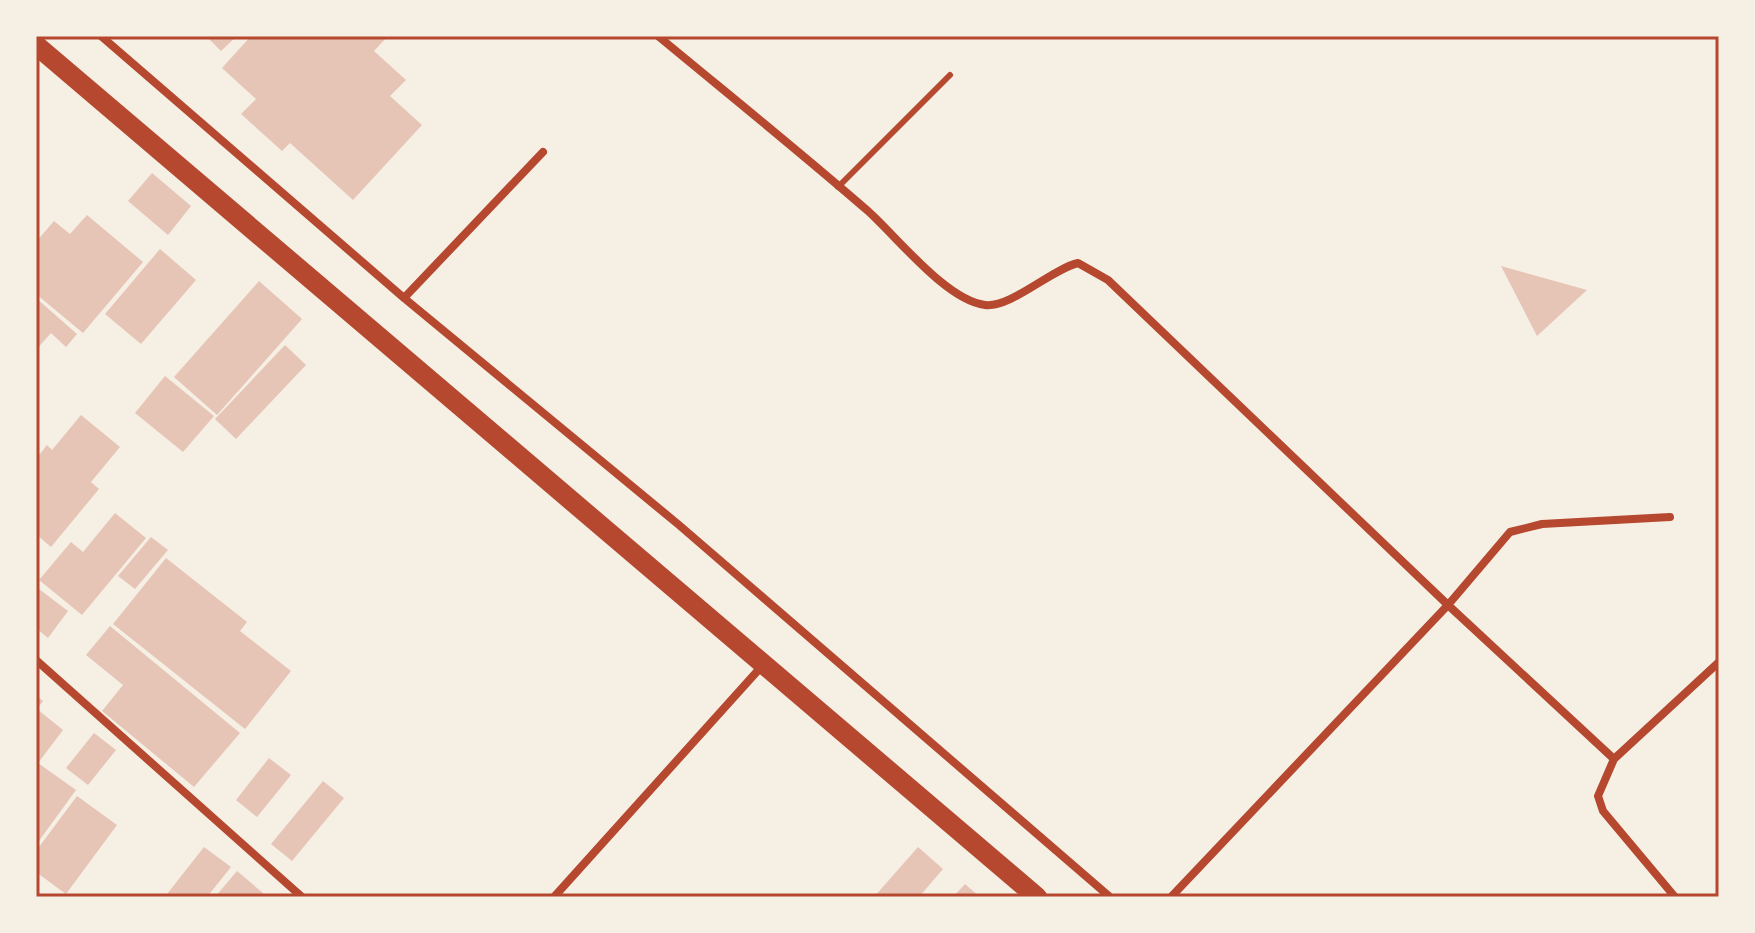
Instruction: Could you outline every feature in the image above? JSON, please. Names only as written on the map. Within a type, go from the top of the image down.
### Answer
[{"type":"main road","points":[[36,45],[1037,897]]},
{"type":"street","points":[[101,36],[404,298],[679,525],[1110,897]]},
{"type":"street","points":[[658,36],[838,187],[940,280],[969,299],[987,305],[1009,299],[1066,266],[1088,266],[1108,280],[1614,759]]},
{"type":"street","points":[[404,298],[543,152]]},
{"type":"street","points":[[1171,897],[1448,605],[1495,546],[1517,528],[1595,519],[1670,517]]},
{"type":"street","points":[[36,660],[302,897]]},
{"type":"street","points":[[1675,897],[1603,811],[1598,796],[1614,759],[1719,662]]},
{"type":"street","points":[[554,897],[762,666]]},
{"type":"lane","points":[[838,187],[950,75]]},
{"type":"building","points":[[206,36],[237,36],[221,51]]},
{"type":"building","points":[[251,36],[388,36],[374,51],[406,80],[390,96],[422,125],[353,200],[290,143],[282,151],[241,114],[256,99],[222,68]]},
{"type":"building","points":[[152,173],[191,206],[168,235],[128,201]]},
{"type":"building","points":[[87,215],[143,262],[83,333],[36,294],[36,242],[54,221],[70,234]]},
{"type":"building","points":[[160,249],[196,280],[141,344],[105,314]]},
{"type":"building","points":[[1501,266],[1587,290],[1537,336]]},
{"type":"building","points":[[259,281],[302,319],[217,415],[174,377]]},
{"type":"building","points":[[36,298],[77,334],[66,347],[51,333],[36,350]]},
{"type":"building","points":[[285,345],[306,365],[236,439],[215,419]]},
{"type":"building","points":[[165,376],[214,416],[183,452],[135,413]]},
{"type":"building","points":[[81,415],[120,447],[91,482],[99,489],[51,547],[36,534],[36,459],[47,445],[52,450]]},
{"type":"building","points":[[115,513],[146,538],[82,615],[39,580],[71,542],[83,552]]},
{"type":"building","points":[[151,537],[168,550],[135,589],[118,576]]},
{"type":"building","points":[[166,558],[247,622],[240,631],[291,671],[245,729],[113,624]]},
{"type":"building","points":[[39,589],[68,611],[48,638],[36,628]]},
{"type":"building","points":[[110,626],[240,733],[194,787],[102,711],[123,685],[86,655]]},
{"type":"building","points":[[36,695],[43,701],[37,709],[63,730],[38,763],[76,790],[36,845]]},
{"type":"building","points":[[94,733],[116,750],[88,785],[66,768]]},
{"type":"building","points":[[269,758],[291,775],[257,817],[236,800]]},
{"type":"building","points":[[323,781],[344,798],[292,861],[271,844]]},
{"type":"building","points":[[77,796],[117,825],[66,894],[36,872],[36,851]]},
{"type":"building","points":[[204,847],[231,867],[207,897],[170,897],[167,894]]},
{"type":"building","points":[[918,847],[943,869],[919,897],[874,897]]},
{"type":"building","points":[[237,871],[263,893],[259,897],[215,897]]},
{"type":"building","points":[[965,884],[980,897],[953,897]]}]
